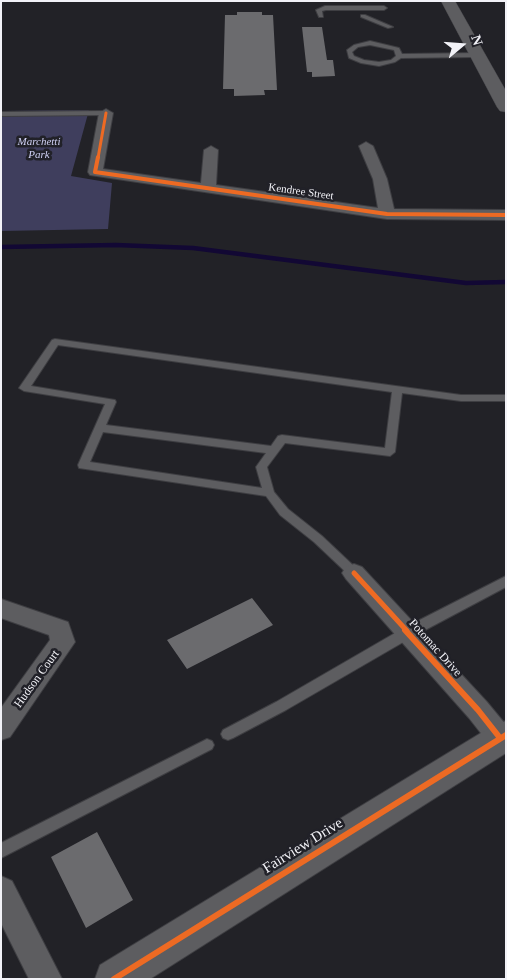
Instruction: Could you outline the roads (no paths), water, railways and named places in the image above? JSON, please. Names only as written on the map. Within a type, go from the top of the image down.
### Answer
[{"type":"main road","points":[[448,1],[476,55],[501,89],[506,107]]},
{"type":"street","name":"Kendree Street","points":[[106,113],[94,172],[387,214],[506,215]]},
{"type":"street","points":[[366,146],[380,179],[387,214]]},
{"type":"street","points":[[208,189],[211,150]]},
{"type":"street","name":"Potomac Drive","points":[[354,573],[504,739]]},
{"type":"street","name":"Hudson Court","points":[[1,608],[58,628],[63,642],[1,729]]},
{"type":"street","name":"Fairview Drive","points":[[114,979],[504,739]]},
{"type":"street","points":[[1,891],[46,979]]},
{"type":"lane","points":[[320,16],[319,10],[325,8],[384,8]]},
{"type":"lane","points":[[363,16],[390,27]]},
{"type":"lane","points":[[398,53],[388,62],[378,64],[363,62],[351,57],[349,51],[356,46],[370,43],[385,45],[398,53],[476,55]]},
{"type":"lane","points":[[1,114],[106,113]]},
{"type":"lane","points":[[269,493],[83,466],[111,402],[24,388],[55,342],[461,398],[506,398]]},
{"type":"lane","points":[[354,573],[318,539],[284,512],[269,493],[261,467],[282,439],[390,452],[397,389]]},
{"type":"lane","points":[[99,428],[274,450]]},
{"type":"lane","points":[[228,734],[282,706],[407,633],[506,581]]},
{"type":"lane","points":[[1,851],[207,745]]},
{"type":"waterway","points":[[1,247],[116,245],[193,248],[466,283],[506,282]]},
{"type":"park label","name":"Marchetti Park","points":[[39,148]]}]
